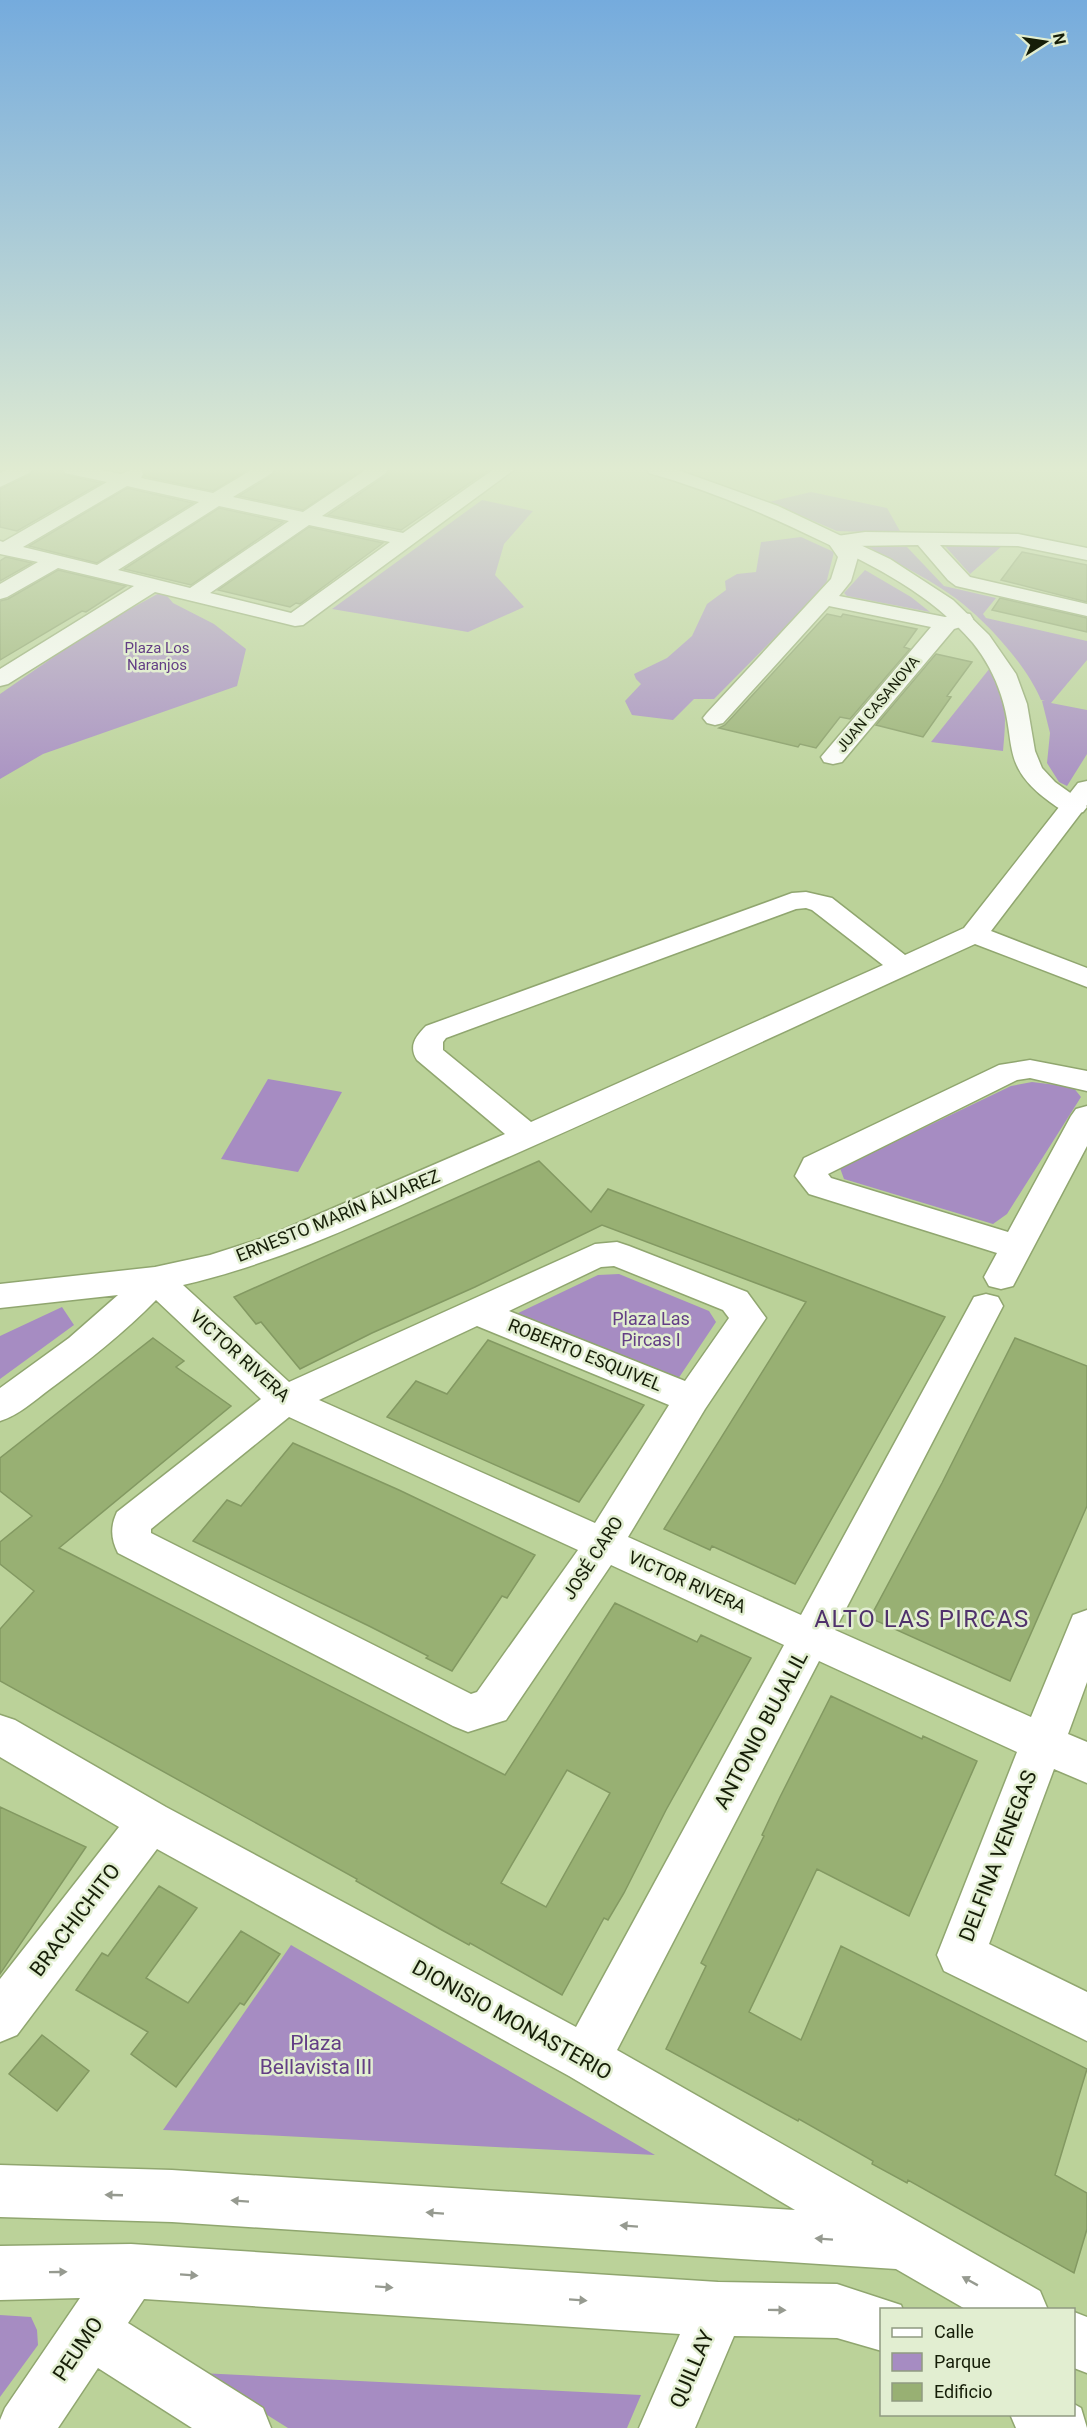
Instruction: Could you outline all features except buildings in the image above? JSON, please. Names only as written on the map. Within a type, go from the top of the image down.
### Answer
[{"type":"street","points":[[0,593],[18,582]]},
{"type":"street","points":[[140,582],[295,620],[348,582]]},
{"type":"street","points":[[193,595],[211,582]]},
{"type":"street","points":[[715,718],[840,582]]},
{"type":"street","points":[[913,582],[954,621],[986,646],[1004,674],[1016,704],[1023,751],[1030,768],[1049,790],[1083,802],[974,934],[1087,978]]},
{"type":"street","points":[[964,582],[1087,610]]},
{"type":"street","points":[[0,680],[151,585]]},
{"type":"street","points":[[825,599],[954,621]]},
{"type":"street","name":"JUAN CASANOVA","points":[[833,757],[954,621]]},
{"type":"street","points":[[528,1136],[429,1053],[428,1041],[436,1032],[792,901],[807,900],[822,904],[903,967]]},
{"type":"street","name":"ERNESTO MARÍN ÁLVAREZ","points":[[0,1296],[155,1279],[213,1266],[278,1245],[528,1136],[974,934]]},
{"type":"street","points":[[1017,1247],[820,1186],[811,1176],[815,1167],[1010,1072],[1030,1069],[1087,1081]]},
{"type":"street","name":"ANTONIO BUJALIL","points":[[586,2059],[1087,1116]]},
{"type":"street","name":"JOSÉ CARO","points":[[617,1254],[735,1301],[748,1318],[692,1399],[585,1573],[491,1707],[468,1713],[132,1542],[130,1523],[285,1400],[595,1256],[617,1254]]},
{"type":"street","points":[[0,1407],[92,1340],[130,1306],[155,1279]]},
{"type":"street","name":"VICTOR RIVERA","points":[[155,1279],[285,1400],[1087,1763]]},
{"type":"street","name":"ROBERTO ESQUIVEL","points":[[478,1312],[692,1399]]},
{"type":"street","name":"DELFINA VENEGAS","points":[[1087,1628],[1041,1742],[961,1955],[1087,2017]]},
{"type":"street","name":"DIONISIO MONASTERIO","points":[[0,1734],[150,1822],[586,2059],[1017,2308]]},
{"type":"street","name":"BRACHICHITO","points":[[0,2018],[150,1822]]},
{"type":"street","points":[[0,2191],[172,2196],[903,2244]]},
{"type":"street","points":[[0,2273],[131,2271],[718,2309],[837,2311],[880,2323]]},
{"type":"street","name":"PEUMO","points":[[25,2428],[131,2271]]},
{"type":"street","name":"QUILLAY","points":[[667,2428],[718,2309]]},
{"type":"street","points":[[90,2331],[243,2428]]},
{"type":"street","points":[[1040,2416],[1061,2428]]},
{"type":"green space","points":[[369,582],[502,582],[524,607],[468,632],[332,609]]},
{"type":"green space","points":[[725,582],[826,582],[822,590],[714,699],[694,699],[673,720],[632,715],[625,701],[641,684],[634,674],[667,658],[692,636],[707,604],[726,590]]},
{"type":"green space","points":[[854,582],[886,582],[911,597],[930,612],[847,596],[844,593]]},
{"type":"green space","points":[[931,582],[940,582],[944,586],[996,598],[983,614],[986,618],[1087,641],[1087,660],[1051,703],[1087,710],[1087,754],[1067,786],[1059,782],[1047,763],[1050,733],[1042,701],[1045,701],[1041,700],[1025,672],[990,628],[951,595]]},
{"type":"green space","name":"Plaza Los Naranjos","points":[[163,591],[173,603],[214,624],[246,649],[237,686],[43,754],[0,779],[0,694],[97,627]]},
{"type":"green space","points":[[990,668],[1003,699],[1005,728],[1003,751],[931,742]]},
{"type":"green space","points":[[268,1079],[342,1092],[298,1172],[221,1159]]},
{"type":"green space","points":[[1032,1082],[1073,1087],[1081,1097],[1007,1214],[993,1224],[844,1179],[840,1168],[1011,1086]]},
{"type":"green space","name":"Plaza Las Pircas I","points":[[619,1274],[709,1311],[716,1322],[676,1382],[514,1315],[598,1275]]},
{"type":"green space","points":[[62,1307],[74,1325],[0,1379],[0,1336]]},
{"type":"green space","name":"Plaza Bellavista III","points":[[291,1945],[655,2155],[163,2130]]},
{"type":"green space","points":[[0,2315],[31,2317],[37,2330],[38,2345],[0,2397]]},
{"type":"green space","points":[[200,2373],[641,2395],[627,2428],[288,2428]]},
{"type":"district","name":"ALTO LAS PIRCAS","points":[[922,1619]]}]
